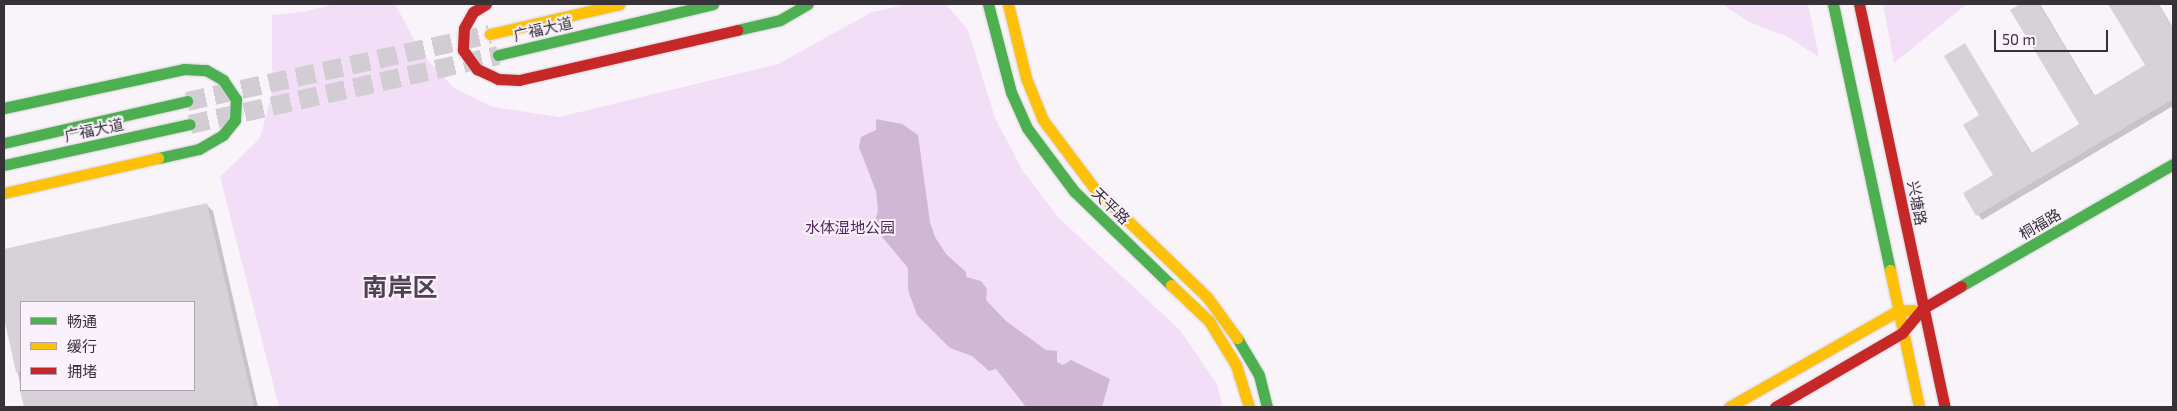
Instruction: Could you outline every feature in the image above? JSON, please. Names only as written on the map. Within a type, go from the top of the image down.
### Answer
[{"type":"main road","points":[[486,4],[473,12],[464,28],[463,50],[477,69],[498,79],[519,80],[780,20],[808,4]]},
{"type":"main road","name":"广福大道","points":[[490,34],[620,4]]},
{"type":"main road","name":"广福大道","points":[[498,55],[713,4]]},
{"type":"main road","name":"天平路","points":[[988,4],[1010,92],[1027,128],[1074,191],[1209,321],[1236,365],[1249,407]]},
{"type":"main road","name":"天平路","points":[[1008,4],[1026,78],[1043,120],[1094,188],[1207,298],[1234,333],[1259,375],[1268,407]]},
{"type":"main road","points":[[1833,4],[1919,407]]},
{"type":"main road","name":"兴塘路","points":[[1859,4],[1867,48],[1896,173],[1922,309],[1945,407]]},
{"type":"main road","points":[[4,108],[184,69],[206,70],[223,80],[236,99],[235,120],[224,135],[199,149],[4,194]]},
{"type":"main road","name":"广福大道","points":[[4,143],[187,101]]},
{"type":"main road","name":"广福大道","points":[[4,165],[190,124]]},
{"type":"main road","name":"桐福路","points":[[1775,407],[1902,333],[1922,309],[2173,164]]},
{"type":"main road","name":"桐福路","points":[[1730,407],[1897,311],[1922,309]]},
{"type":"green space","name":"水体湿地公园","points":[[335,4],[395,4],[422,54],[454,88],[493,107],[559,117],[778,64],[872,12],[909,4],[946,4],[968,30],[995,118],[1023,171],[1060,219],[1180,330],[1217,384],[1223,407],[279,407],[220,177],[260,138],[272,94],[272,15],[303,12]]},
{"type":"green space","points":[[1722,4],[1808,4],[1819,57],[1786,36],[1749,22]]},
{"type":"green space","points":[[1883,4],[1967,4],[1894,63]]},
{"type":"shaded area","points":[[876,119],[902,124],[918,135],[930,222],[935,237],[946,254],[966,272],[966,277],[981,281],[987,289],[986,300],[1006,321],[1046,350],[1057,351],[1057,362],[1063,365],[1071,360],[1110,379],[1102,407],[1026,407],[996,369],[989,371],[972,356],[950,348],[917,315],[908,290],[908,268],[873,226],[878,211],[876,191],[859,147],[861,137],[876,130]]},
{"type":"building","points":[[2021,4],[2039,4],[2094,96],[2145,65],[2108,4],[2158,4],[2173,29],[2173,99],[1976,216],[1963,193],[1993,175],[1963,125],[1979,115],[1944,56],[1965,43],[2031,153],[2079,124],[2010,10]]},
{"type":"building","points":[[207,203],[254,407],[24,407],[20,391],[195,391],[195,301],[20,301],[20,371],[16,372],[4,318],[4,249]]},
{"type":"tunnel","points":[[187,101],[490,34]]},
{"type":"tunnel","points":[[190,124],[498,55]]},
{"type":"traffic: fast","points":[[498,55],[713,4]]},
{"type":"traffic: fast","points":[[737,30],[780,20],[808,4]]},
{"type":"traffic: fast","points":[[988,4],[1011,92],[1027,128],[1074,191],[1171,285]]},
{"type":"traffic: fast","points":[[1833,4],[1890,270]]},
{"type":"traffic: fast","points":[[4,108],[184,69],[206,70],[223,80],[236,99],[235,120],[223,135],[199,149],[158,158]]},
{"type":"traffic: fast","points":[[4,143],[187,101]]},
{"type":"traffic: fast","points":[[4,165],[190,124]]},
{"type":"traffic: fast","points":[[1961,286],[2173,164]]},
{"type":"traffic: fast","points":[[1237,338],[1259,375],[1267,407]]},
{"type":"traffic: slow","points":[[490,34],[620,4]]},
{"type":"traffic: slow","points":[[1008,4],[1026,78],[1043,120],[1094,188],[1207,297],[1237,338]]},
{"type":"traffic: slow","points":[[4,193],[158,158]]},
{"type":"traffic: slow","points":[[1890,270],[1919,407]]},
{"type":"traffic: slow","points":[[1171,285],[1209,321],[1236,365],[1249,407]]},
{"type":"traffic: slow","points":[[1729,407],[1897,311],[1913,310]]},
{"type":"traffic: jam","points":[[486,4],[473,12],[464,28],[463,50],[477,69],[498,79],[519,80],[737,30]]},
{"type":"traffic: jam","points":[[1859,4],[1945,407]]},
{"type":"traffic: jam","points":[[1775,407],[1902,333],[1922,309],[1961,286]]},
{"type":"district","name":"南岸区","points":[[400,286]]}]
